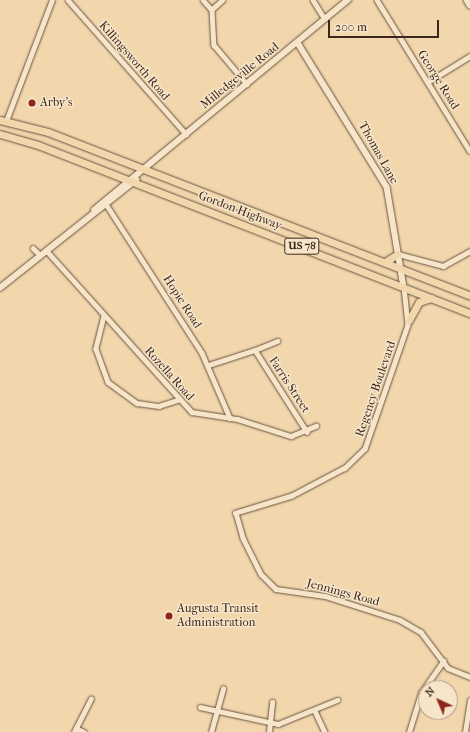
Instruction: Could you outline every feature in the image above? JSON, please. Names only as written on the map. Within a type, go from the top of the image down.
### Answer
[{"type":"highway","name":"Gordon Highway","points":[[3,121],[36,127],[470,296]]},
{"type":"highway","name":"Gordon Highway","points":[[0,134],[131,180],[470,312]]},
{"type":"highway","points":[[385,262],[398,254]]},
{"type":"highway","points":[[409,320],[421,301],[435,299]]},
{"type":"street","points":[[3,121],[52,0]]},
{"type":"street","name":"Killingsworth Road","points":[[68,0],[186,134]]},
{"type":"street","points":[[203,0],[212,10],[214,45],[247,84]]},
{"type":"street","points":[[212,10],[223,0]]},
{"type":"street","points":[[313,0],[325,19]]},
{"type":"street","name":"Milledgeville Road","points":[[0,288],[146,169],[348,0]]},
{"type":"street","name":"George Road","points":[[377,0],[470,151]]},
{"type":"street","points":[[467,0],[470,5]]},
{"type":"street","name":"Thomas Lane","points":[[298,43],[387,188],[404,287]]},
{"type":"street","points":[[428,82],[470,56]]},
{"type":"street","name":"Milledgeville Road","points":[[94,210],[106,204],[131,180]]},
{"type":"street","name":"Hopie Road","points":[[106,204],[209,365],[230,418]]},
{"type":"street","points":[[33,248],[40,255]]},
{"type":"street","name":"Rozella Road","points":[[46,250],[178,400],[195,414],[230,418],[291,436],[307,432],[316,426]]},
{"type":"street","points":[[398,254],[443,266],[470,251]]},
{"type":"street","name":"Regency Boulevard","points":[[236,512],[292,496],[345,468],[361,454],[373,432],[409,320],[404,287]]},
{"type":"street","points":[[104,316],[96,349],[108,382],[137,403],[159,406],[178,400]]},
{"type":"street","name":"Farris Street","points":[[209,365],[277,341]]},
{"type":"street","name":"Farris Street","points":[[255,350],[307,432]]},
{"type":"street","name":"Jennings Road","points":[[236,512],[243,538],[261,574],[276,589],[325,596],[400,620],[421,632],[450,669],[470,677]]},
{"type":"street","points":[[409,732],[421,693],[443,661]]},
{"type":"street","points":[[211,732],[223,689]]},
{"type":"street","points":[[84,732],[75,730],[91,699]]},
{"type":"street","points":[[200,707],[270,724],[293,720],[337,700]]},
{"type":"street","points":[[465,732],[470,700]]},
{"type":"street","points":[[270,732],[272,702]]},
{"type":"street","points":[[315,711],[325,732]]},
{"type":"place","name":"Arby's","points":[[32,103]]},
{"type":"place","name":"Augusta Transit Administration","points":[[169,616]]}]
